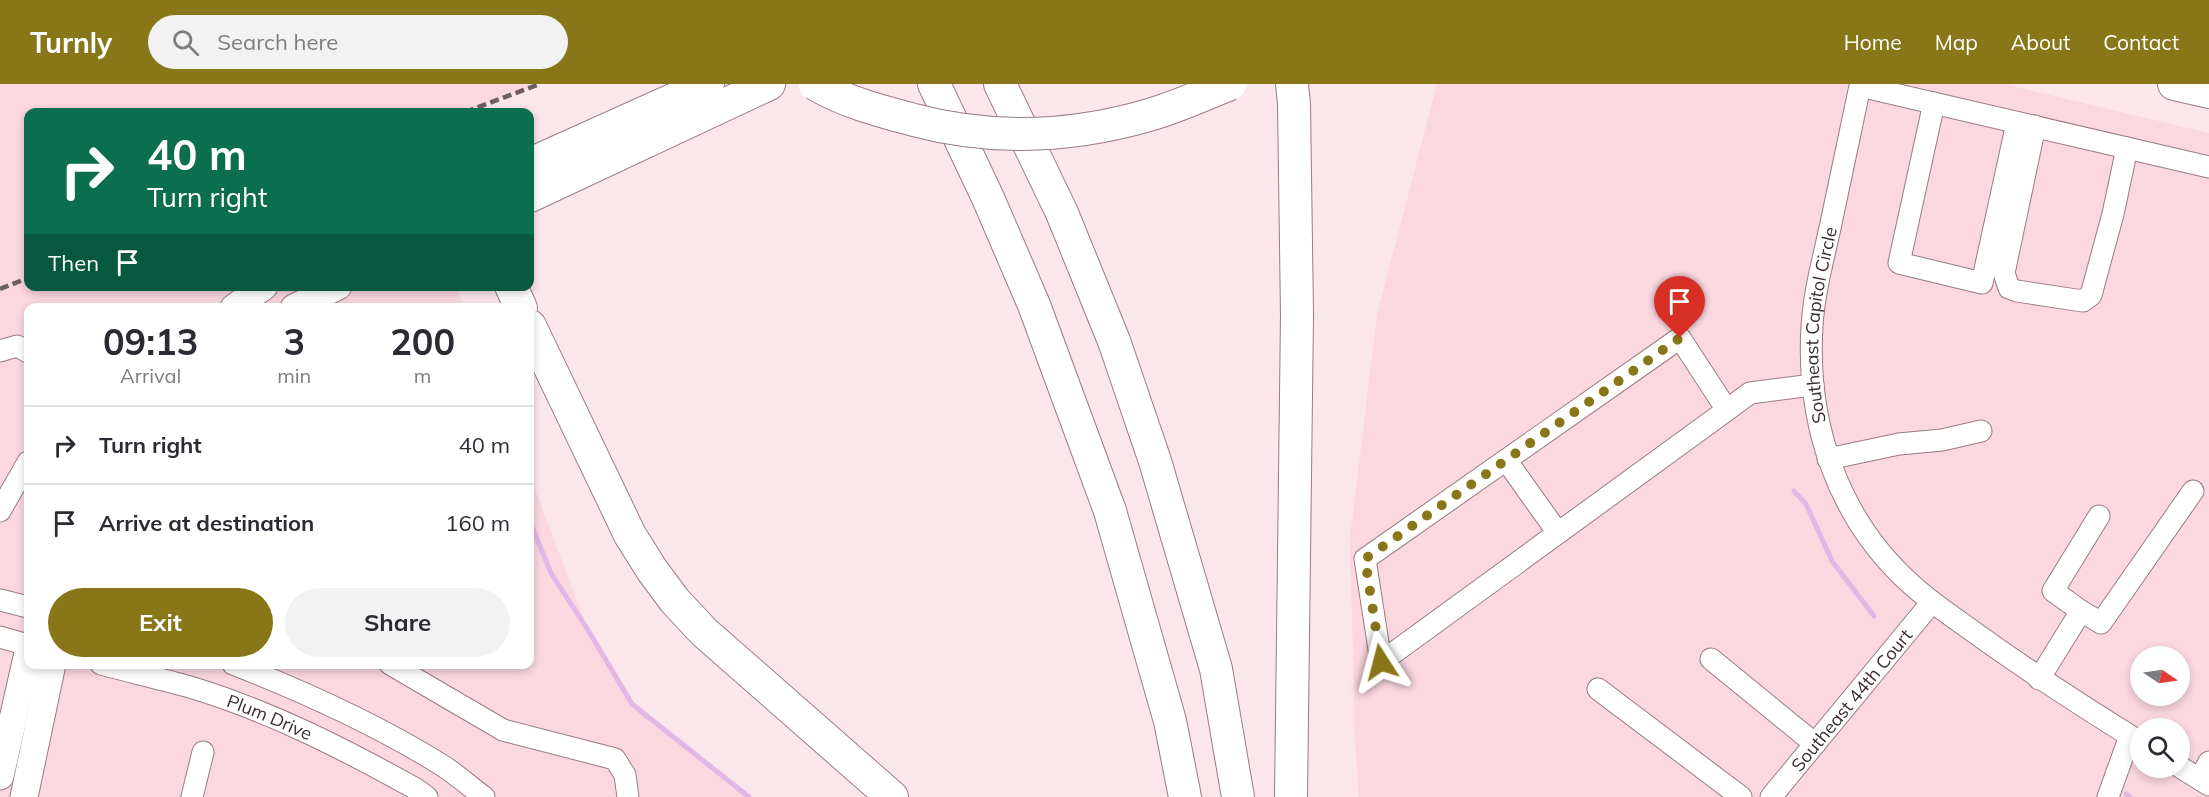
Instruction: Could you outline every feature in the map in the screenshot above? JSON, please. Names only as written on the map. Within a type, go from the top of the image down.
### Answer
[{"type":"highway","points":[[534,162],[708,84]]},
{"type":"highway","points":[[534,194],[769,84]]},
{"type":"highway","points":[[815,84],[879,111],[937,127],[975,132],[1042,135],[1108,125],[1149,115],[1230,84]]},
{"type":"highway","points":[[1000,84],[1062,213],[1114,341],[1136,406],[1216,669],[1238,797]]},
{"type":"highway","points":[[1291,797],[1297,338],[1292,84]]},
{"type":"highway","points":[[2174,84],[2209,92]]},
{"type":"highway","points":[[934,85],[988,198],[1034,305],[1110,512],[1170,721],[1185,797]]},
{"type":"highway","points":[[534,334],[630,535],[675,601],[704,632],[891,797]]},
{"type":"main road","points":[[241,303],[257,291]]},
{"type":"main road","points":[[304,303],[328,291]]},
{"type":"main road","points":[[0,776],[25,669]]},
{"type":"main road","points":[[24,797],[51,669]]},
{"type":"street","name":"Southeast Capitol Circle","points":[[1934,103],[1860,86],[1812,324],[1813,385],[1819,429],[1828,459],[1854,515],[1871,541],[1891,565],[1932,602],[2039,679],[2130,736]]},
{"type":"street","points":[[2026,124],[1982,283],[1899,263],[1934,103],[2026,124],[2209,167]]},
{"type":"street","points":[[2026,124],[2004,273],[2009,288],[2017,291],[2083,301],[2091,295],[2113,214],[2127,148]]},
{"type":"street","points":[[1727,410],[1680,338],[1365,559],[1381,662],[1727,410],[1750,393],[1813,385]]},
{"type":"street","points":[[0,351],[17,346],[24,350]]},
{"type":"street","points":[[0,360],[24,360]]},
{"type":"street","points":[[1828,459],[1899,444],[1942,440],[1981,431]]},
{"type":"street","points":[[1506,460],[1558,533]]},
{"type":"street","points":[[0,511],[24,469]]},
{"type":"street","points":[[2099,516],[2053,591],[2101,623],[2193,491]]},
{"type":"street","points":[[0,600],[24,606]]},
{"type":"street","name":"Southeast 44th Court","points":[[1772,796],[1932,602]]},
{"type":"street","points":[[2039,679],[2081,611]]},
{"type":"street","points":[[0,637],[24,644]]},
{"type":"street","points":[[1711,659],[1815,744]]},
{"type":"street","name":"Plum Drive","points":[[120,669],[191,688],[269,716],[340,747],[427,797]]},
{"type":"street","name":"Plum Drive","points":[[245,669],[320,699],[381,729],[442,765],[484,797]]},
{"type":"street","points":[[399,669],[503,730],[615,759],[625,775],[628,797]]},
{"type":"street","points":[[1598,689],[1741,797]]},
{"type":"street","points":[[2108,797],[2130,750]]},
{"type":"street","points":[[192,797],[203,752]]},
{"type":"street","points":[[2190,770],[2206,775]]},
{"type":"shaded area","points":[[0,84],[539,84],[475,108],[24,108],[24,291],[457,291],[462,303],[24,303],[24,669],[534,669],[534,487],[588,630],[631,704],[749,797],[0,797]]},
{"type":"shaded area","points":[[1437,84],[2004,84],[2209,133],[2209,797],[1359,797],[1355,741],[1350,538],[1377,315]]},
{"type":"waterway","points":[[1794,491],[1806,504],[1832,561],[1874,616]]},
{"type":"waterway","points":[[534,532],[551,573],[632,704],[749,797]]},
{"type":"waterway","points":[[2126,794],[2130,797]]},
{"type":"railway","points":[[476,108],[540,84]]},
{"type":"railway","points":[[0,289],[24,280]]},
{"type":"route","points":[[1381,662],[1365,559],[1680,338]]}]
